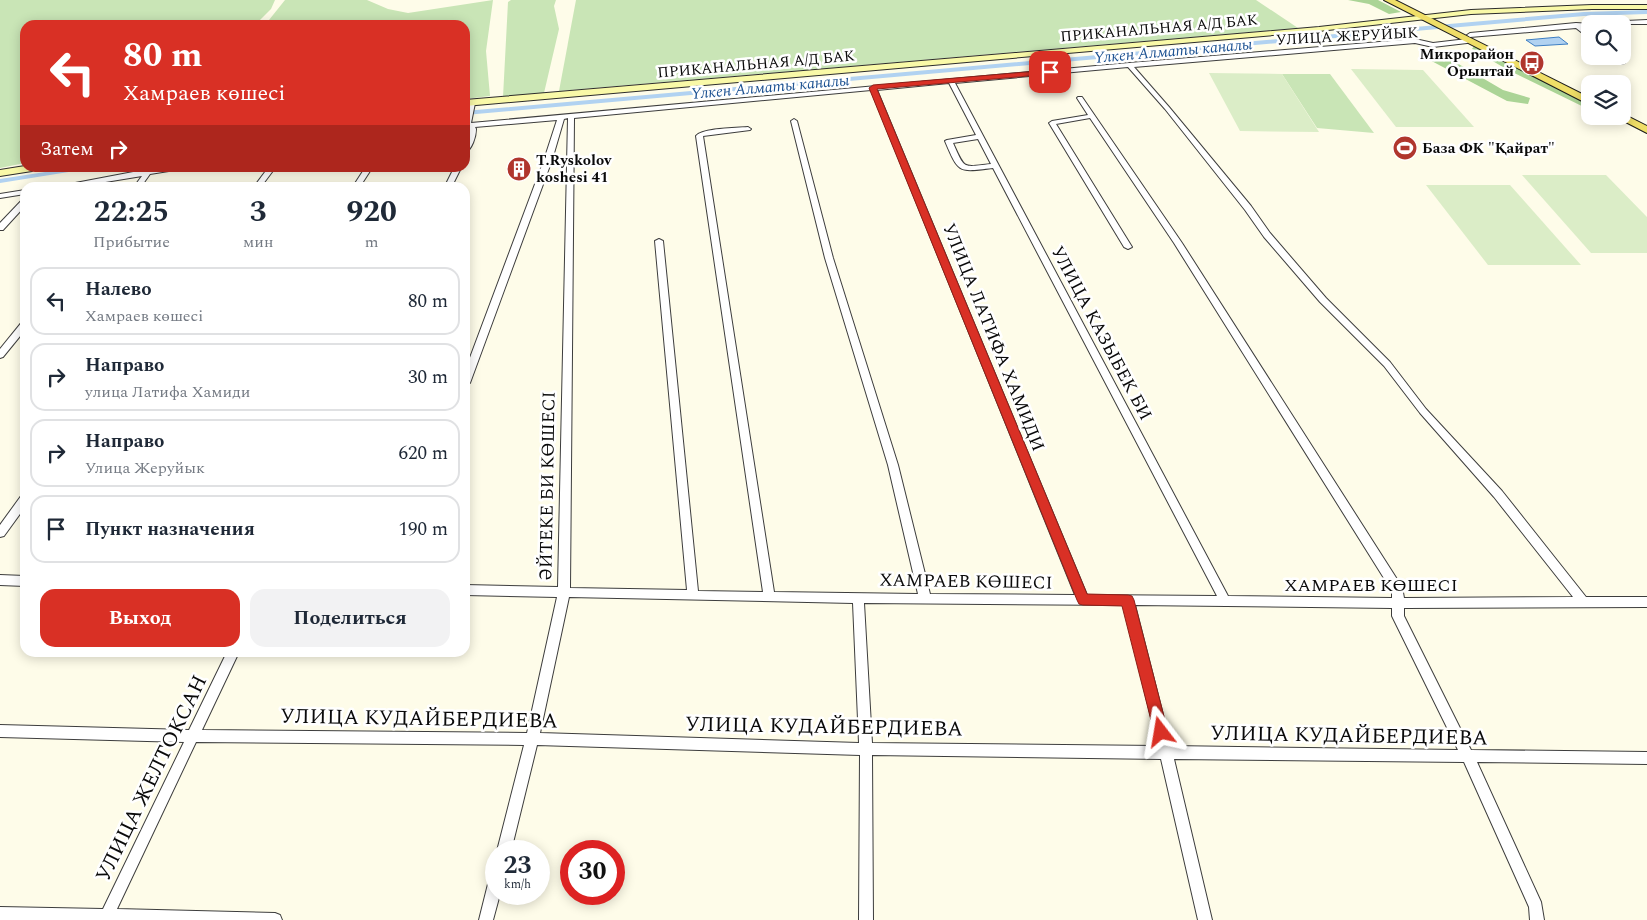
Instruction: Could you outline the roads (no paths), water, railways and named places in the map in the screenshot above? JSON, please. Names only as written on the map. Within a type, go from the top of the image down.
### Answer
[{"type":"main road","points":[[1388,0],[1581,90]]},
{"type":"main road","points":[[1400,0],[1428,18],[1446,23],[1581,97]]},
{"type":"main road","points":[[1631,114],[1647,122]]},
{"type":"main road","points":[[1631,122],[1647,130]]},
{"type":"street","name":"ПРИКАНАЛЬНАЯ А/Д БАК","points":[[470,103],[1545,8],[1647,7]]},
{"type":"street","points":[[1631,23],[1647,22]]},
{"type":"street","points":[[1576,25],[1581,29]]},
{"type":"street","name":"УЛИЦА ЖЕРУЙЫК","points":[[566,116],[1371,44],[1415,41],[1433,45],[1467,36],[1581,25]]},
{"type":"street","points":[[1129,65],[1167,108],[1248,208],[1267,235],[1317,293],[1387,364],[1423,411],[1498,494],[1583,602]]},
{"type":"street","name":"УЛИЦА КАЗЫБЕК БИ","points":[[951,81],[1225,601]]},
{"type":"street","name":"УЛИЦА ЛАТИФА ХАМИДИ","points":[[873,88],[1083,600]]},
{"type":"street","points":[[1080,98],[1178,244],[1398,590],[1398,616],[1468,757],[1536,907],[1537,920]]},
{"type":"street","points":[[470,125],[566,116],[470,370]]},
{"type":"street","name":"ӘЙТЕКЕ БИ КӨШЕСІ","points":[[507,840],[532,739],[564,592],[566,116]]},
{"type":"street","points":[[1092,116],[1052,123],[1128,247]]},
{"type":"street","points":[[794,121],[829,258],[893,465],[925,598]]},
{"type":"street","points":[[470,128],[473,130],[473,135],[470,141]]},
{"type":"street","points":[[748,129],[701,134],[699,136],[769,597]]},
{"type":"street","points":[[980,136],[949,141],[958,165],[966,169],[996,166]]},
{"type":"street","points":[[0,173],[20,170]]},
{"type":"street","points":[[86,182],[143,172]]},
{"type":"street","points":[[141,182],[148,172]]},
{"type":"street","points":[[0,196],[20,193]]},
{"type":"street","points":[[0,228],[20,207]]},
{"type":"street","points":[[659,241],[693,595]]},
{"type":"street","points":[[0,355],[20,330]]},
{"type":"street","points":[[0,533],[20,506]]},
{"type":"street","points":[[0,580],[20,581]]},
{"type":"street","name":"ХАМРАЕВ КӨШЕСІ","points":[[470,590],[769,597],[1399,603],[1647,602]]},
{"type":"street","points":[[858,597],[866,748],[866,920]]},
{"type":"street","points":[[1128,600],[1166,751],[1205,920]]},
{"type":"street","name":"УЛИЦА ЖЕЛТОКСАН","points":[[106,918],[231,657]]},
{"type":"street","name":"УЛИЦА КУДАЙБЕРДИЕВА","points":[[0,731],[194,736],[532,739],[866,748],[1647,758]]},
{"type":"street","points":[[486,920],[490,905]]},
{"type":"street","points":[[0,914],[106,918],[275,920]]},
{"type":"water","points":[[1559,37],[1568,44],[1535,46],[1526,40]]},
{"type":"waterway","name":"Үлкен Алматы каналы","points":[[470,113],[1584,14],[1647,12]]},
{"type":"waterway","name":"Үлкен Алматы каналы","points":[[0,181],[56,172]]},
{"type":"place","name":"Микрорайон Орынтай","points":[[1532,63]]},
{"type":"place","name":"База ФК \"Қайрат\"","points":[[1405,148]]},
{"type":"place","name":"T.Ryskolov koshesi 41","points":[[519,169]]}]
